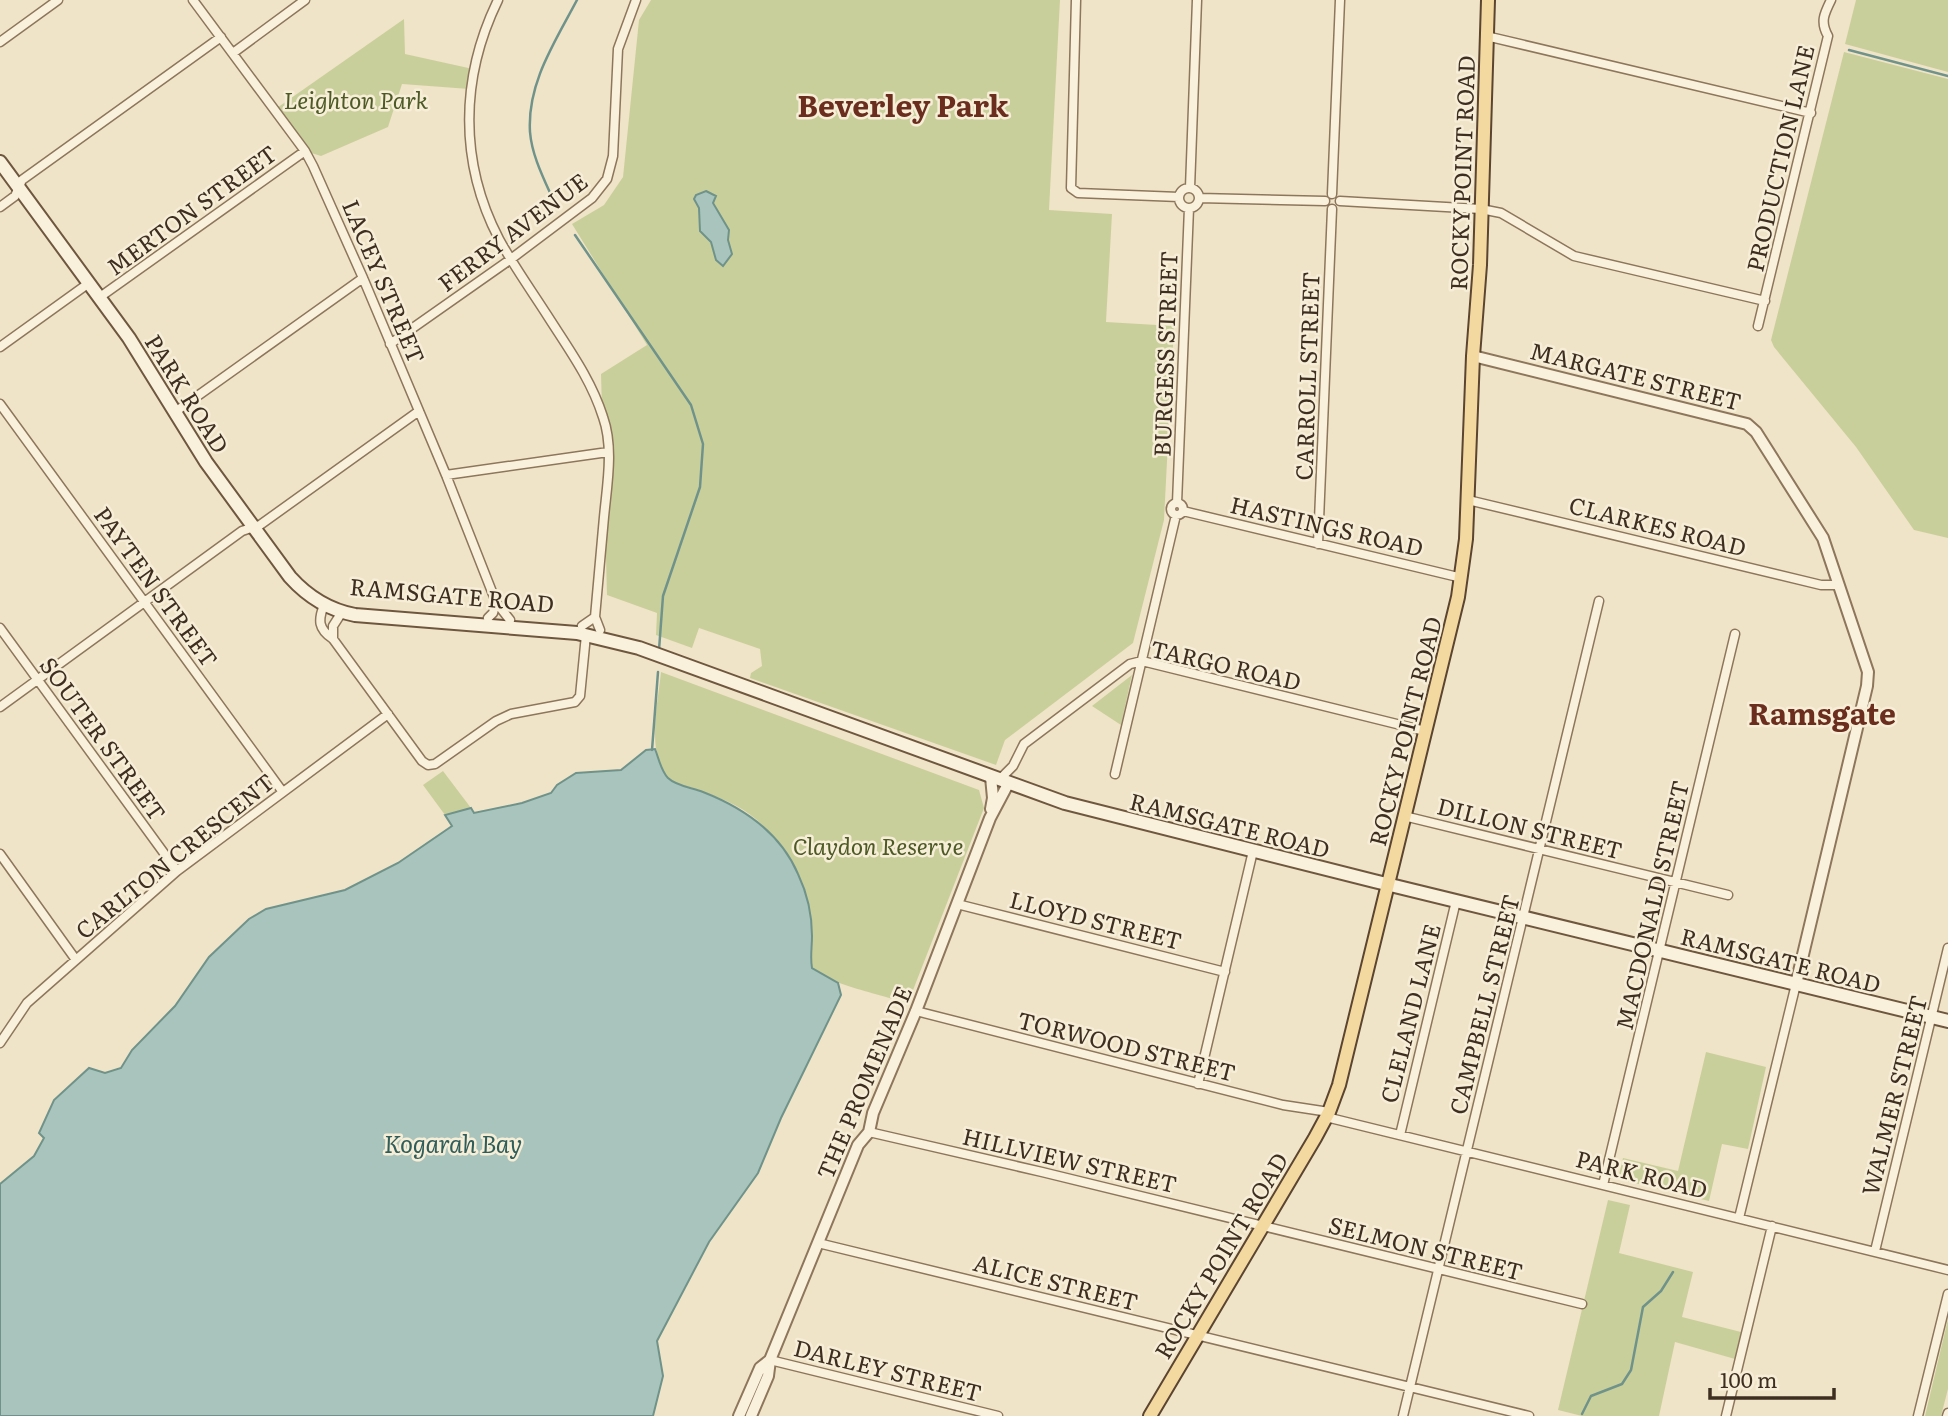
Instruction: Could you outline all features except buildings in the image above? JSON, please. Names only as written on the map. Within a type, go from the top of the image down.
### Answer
[{"type":"main road","name":"ROCKY POINT ROAD","points":[[1150,1416],[1328,1114],[1339,1086],[1462,578],[1480,265],[1488,0]]},
{"type":"main road","name":"PARK ROAD","points":[[0,162],[129,338],[213,471],[253,527],[300,588],[324,605]]},
{"type":"main road","name":"RAMSGATE ROAD","points":[[324,605],[342,612],[600,631],[651,653]]},
{"type":"main road","name":"RAMSGATE ROAD","points":[[324,605],[510,620],[584,631],[1003,782],[1091,810],[1948,1021]]},
{"type":"street","points":[[0,42],[58,0]]},
{"type":"street","name":"LACEY STREET","points":[[193,0],[305,151],[322,183],[446,475],[496,603],[510,620]]},
{"type":"street","points":[[233,53],[305,0]]},
{"type":"street","points":[[498,0],[473,69],[468,104],[476,182],[490,221],[511,259],[588,378],[604,419],[608,474],[595,617],[600,631]]},
{"type":"street","points":[[1076,0],[1071,188],[1078,193],[1179,197]]},
{"type":"street","points":[[1189,188],[1197,0]]},
{"type":"street","points":[[1332,194],[1340,0]]},
{"type":"street","name":"PRODUCTION LANE","points":[[1758,327],[1811,113],[1828,36],[1822,17],[1831,0]]},
{"type":"street","name":"FERRY AVENUE","points":[[390,344],[593,198],[607,179],[613,156],[618,49],[632,2]]},
{"type":"street","points":[[1486,36],[1811,113]]},
{"type":"street","points":[[0,207],[15,196],[22,180],[221,37]]},
{"type":"street","name":"MERTON STREET","points":[[100,297],[305,151]]},
{"type":"street","points":[[1189,188],[1198,192],[1199,198],[1195,206],[1189,208],[1183,206],[1179,197],[1189,188]]},
{"type":"street","points":[[1332,194],[1327,196],[1326,207],[1338,207],[1340,201]]},
{"type":"street","points":[[1332,194],[1340,201]]},
{"type":"street","points":[[1199,198],[1325,201]]},
{"type":"street","points":[[1340,201],[1481,209],[1501,213],[1574,256],[1765,301]]},
{"type":"street","name":"BURGESS STREET","points":[[1180,513],[1183,506],[1177,503],[1189,208]]},
{"type":"street","name":"CARROLL STREET","points":[[1318,544],[1332,209]]},
{"type":"street","points":[[175,412],[363,278]]},
{"type":"street","points":[[0,347],[89,283]]},
{"type":"street","name":"MARGATE STREET","points":[[1474,356],[1746,424],[1756,432],[1817,525],[1868,672],[1867,686],[1739,1218]]},
{"type":"street","name":"PAYTEN STREET","points":[[0,404],[282,791]]},
{"type":"street","points":[[0,707],[242,531],[260,525],[419,411]]},
{"type":"street","points":[[446,475],[608,452]]},
{"type":"street","name":"CLARKES ROAD","points":[[1468,500],[1821,585],[1839,585]]},
{"type":"street","points":[[1115,774],[1180,513]]},
{"type":"street","name":"HASTINGS ROAD","points":[[1180,513],[1462,578]]},
{"type":"street","name":"CAMPBELL STREET","points":[[1403,1416],[1599,601]]},
{"type":"street","points":[[488,618],[496,603]]},
{"type":"street","points":[[324,605],[319,620],[323,632],[333,639],[422,761],[428,765],[435,764],[496,721],[512,714],[575,702],[580,696],[584,631],[595,617]]},
{"type":"street","points":[[333,639],[333,626],[342,612]]},
{"type":"street","name":"SOUTER STREET","points":[[0,628],[177,871]]},
{"type":"street","name":"MACDONALD STREET","points":[[1603,1185],[1735,634]]},
{"type":"street","name":"TARGO ROAD","points":[[1003,782],[1024,744],[1130,664],[1142,661],[1425,731]]},
{"type":"street","name":"CARLTON CRESCENT","points":[[0,1043],[27,1003],[177,871],[388,714]]},
{"type":"street","points":[[1003,782],[1013,765]]},
{"type":"street","name":"THE PROMENADE","points":[[751,1416],[768,1376],[770,1360],[858,1145],[869,1132],[873,1113],[916,1011],[1003,782]]},
{"type":"street","name":"THE PROMENADE","points":[[990,818],[993,798],[1003,782]]},
{"type":"street","name":"DILLON STREET","points":[[1404,816],[1728,895]]},
{"type":"street","points":[[1198,1083],[1253,851]]},
{"type":"street","points":[[0,854],[76,960]]},
{"type":"street","name":"CLELAND LANE","points":[[1400,1135],[1456,901]]},
{"type":"street","name":"LLOYD STREET","points":[[957,904],[1225,972]]},
{"type":"street","name":"WALMER STREET","points":[[1875,1251],[1948,948]]},
{"type":"street","name":"TORWOOD STREET","points":[[916,1011],[1283,1105],[1328,1114]]},
{"type":"street","name":"PARK ROAD","points":[[1328,1114],[1467,1152],[1948,1270]]},
{"type":"street","name":"HILLVIEW STREET","points":[[869,1132],[1262,1226]]},
{"type":"street","name":"SELMON STREET","points":[[1262,1226],[1582,1304]]},
{"type":"street","points":[[1726,1416],[1772,1226]]},
{"type":"street","name":"ALICE STREET","points":[[818,1243],[1529,1416]]},
{"type":"street","points":[[1918,1416],[1948,1294]]},
{"type":"street","name":"THE PROMENADE","points":[[739,1416],[760,1368],[770,1360]]},
{"type":"street","name":"DARLEY STREET","points":[[770,1360],[998,1416]]},
{"type":"green space","points":[[651,0],[1060,0],[1049,210],[1112,214],[1106,322],[1174,326],[1164,520],[1133,643],[1005,740],[996,765],[750,678],[751,673],[762,666],[760,649],[699,628],[692,648],[656,635],[657,613],[607,595],[601,374],[647,345],[572,224],[604,205],[623,177],[639,20]]},
{"type":"green space","points":[[1856,0],[1948,0],[1948,72],[1845,44]]},
{"type":"green space","name":"Leighton Park","points":[[404,19],[405,54],[473,69],[469,89],[402,84],[388,127],[321,156],[305,151],[274,110]]},
{"type":"green space","points":[[1844,52],[1948,79],[1948,538],[1914,530],[1856,447],[1771,340]]},
{"type":"green space","name":"Claydon Reserve","points":[[661,672],[979,790],[984,808],[908,1003],[842,984],[818,974],[811,965],[812,932],[807,900],[796,870],[779,844],[757,820],[743,810],[728,801],[675,783],[665,775],[658,761],[655,736]]},
{"type":"green space","points":[[1132,675],[1121,725],[1092,706]]},
{"type":"green space","points":[[443,771],[471,808],[445,815],[423,785]]},
{"type":"green space","points":[[1706,1052],[1766,1067],[1748,1149],[1722,1144],[1709,1201],[1618,1179],[1623,1158],[1678,1171]]},
{"type":"green space","points":[[1608,1200],[1630,1205],[1619,1253],[1693,1272],[1682,1317],[1741,1332],[1735,1359],[1675,1342],[1659,1416],[1582,1416],[1558,1410]]},
{"type":"green space","points":[[1948,1319],[1948,1389],[1941,1416],[1925,1416]]},
{"type":"water","points":[[706,191],[716,196],[713,203],[729,230],[728,240],[732,254],[723,266],[716,260],[711,242],[700,231],[699,208],[694,199],[696,195]]},
{"type":"water","name":"Kogarah Bay","points":[[655,749],[664,772],[671,781],[733,806],[759,823],[781,846],[798,874],[808,904],[812,928],[812,968],[838,983],[841,995],[781,1118],[758,1173],[709,1242],[657,1341],[663,1376],[653,1416],[0,1416],[0,1184],[34,1156],[44,1138],[39,1133],[54,1100],[89,1068],[105,1073],[121,1068],[132,1050],[175,1006],[209,957],[249,919],[266,909],[345,890],[398,863],[452,826],[445,815],[471,808],[474,813],[522,803],[551,793],[557,785],[576,773],[621,770],[646,750]]},
{"type":"waterway","points":[[555,204],[533,151],[530,114],[544,63],[577,0]]},
{"type":"waterway","points":[[1849,50],[1948,76]]},
{"type":"waterway","points":[[575,235],[691,405],[703,444],[700,487],[663,596],[659,650]]},
{"type":"waterway","points":[[652,750],[658,672]]},
{"type":"waterway","points":[[1582,1414],[1591,1396],[1622,1384],[1631,1370],[1643,1307],[1661,1291],[1673,1272]]},
{"type":"district","name":"Beverley Park","points":[[903,104]]},
{"type":"district","name":"Ramsgate","points":[[1822,712]]}]
